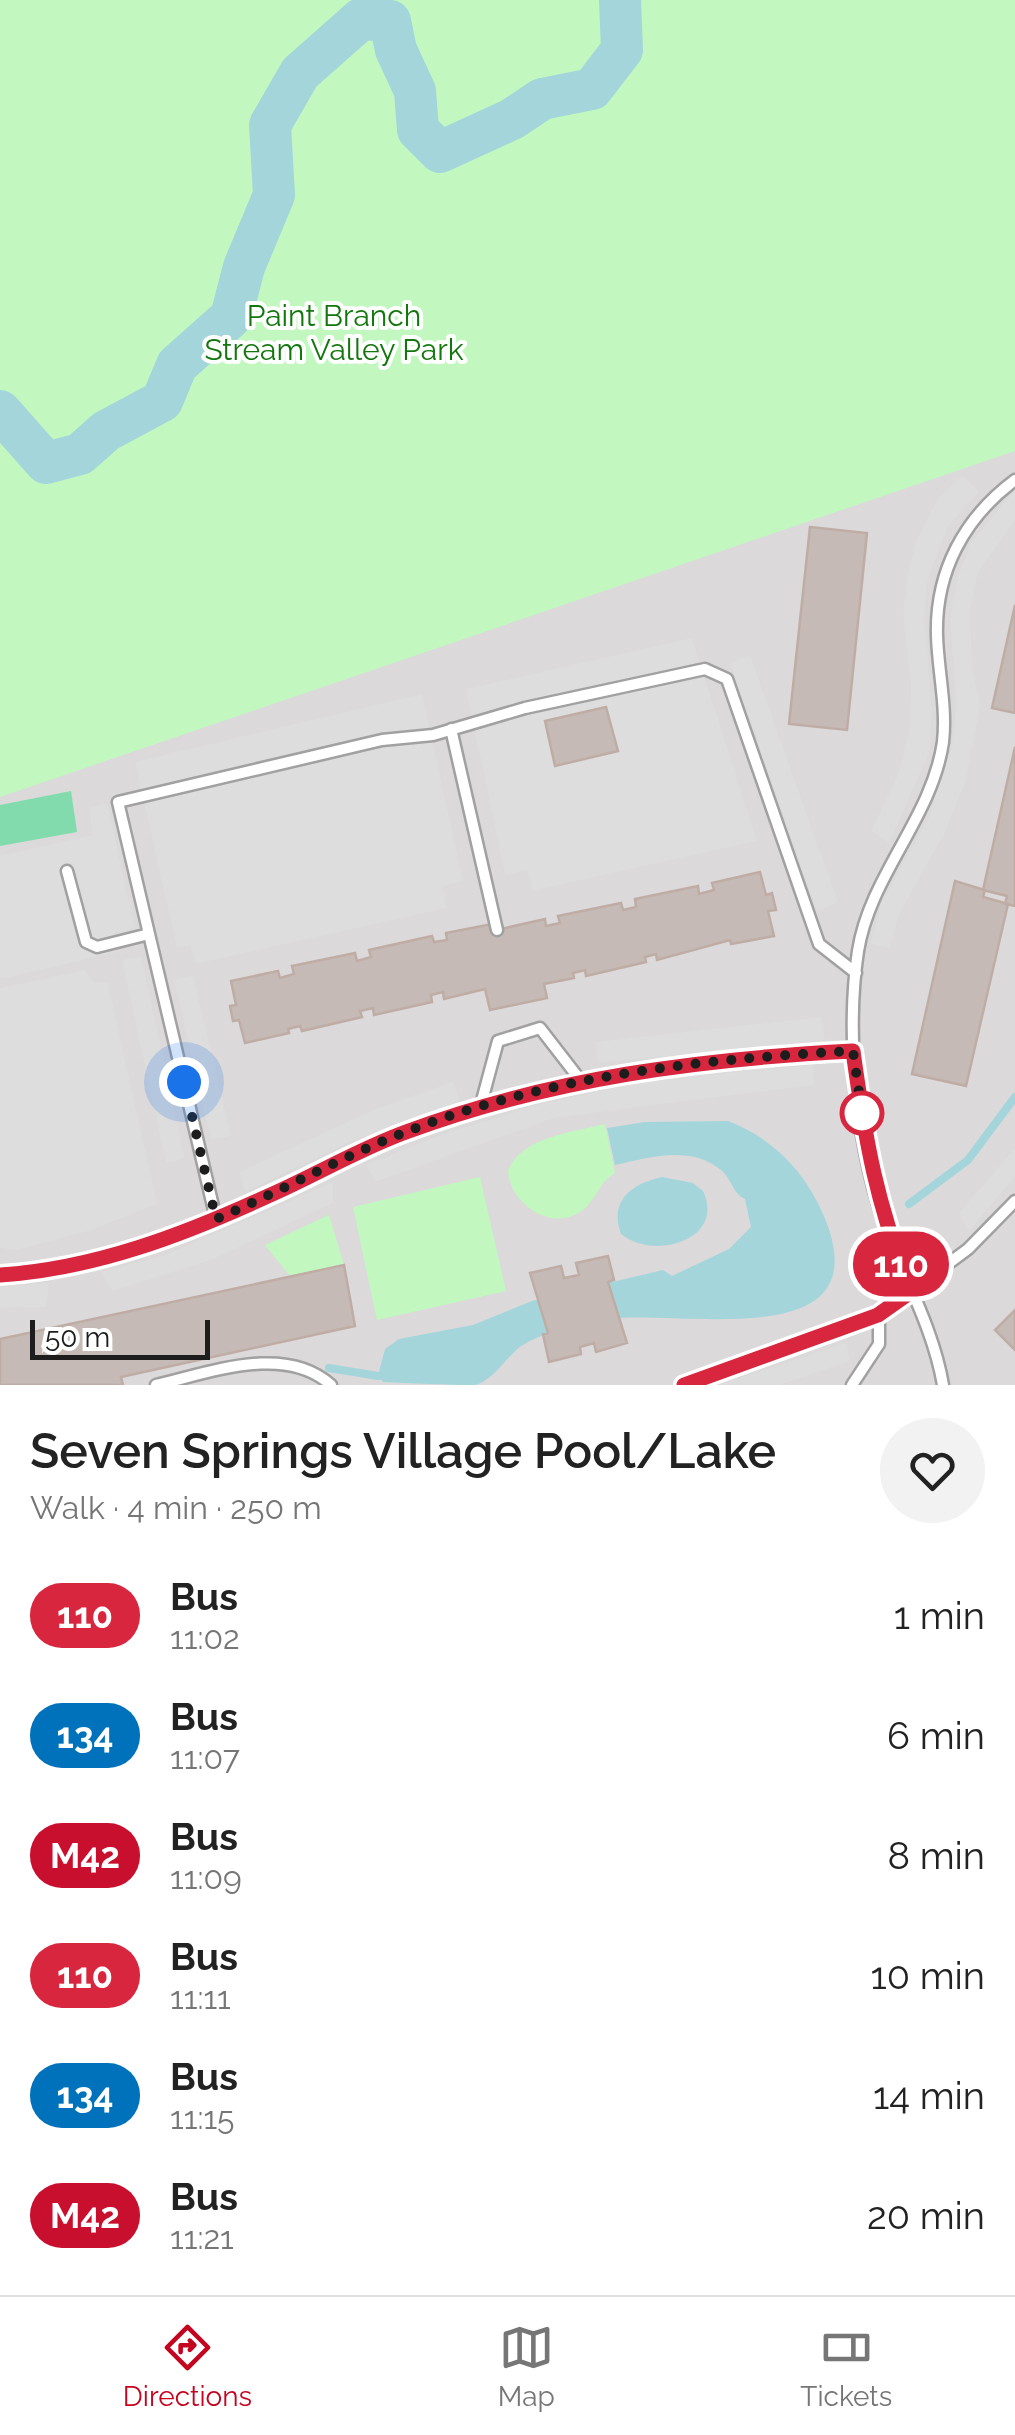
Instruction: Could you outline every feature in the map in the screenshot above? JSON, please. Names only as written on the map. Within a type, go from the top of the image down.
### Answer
[{"type":"lane","points":[[943,1385],[939,1360],[887,1232],[869,1165],[853,1051],[856,973],[868,915],[934,785],[944,710],[937,635],[944,572],[956,544],[977,516],[1015,480]]},
{"type":"lane","points":[[216,1219],[118,802],[706,669],[727,678],[819,944],[856,973]]},
{"type":"lane","points":[[452,729],[498,930]]},
{"type":"lane","points":[[67,870],[86,942],[97,947],[148,934]]},
{"type":"lane","points":[[480,1108],[498,1041],[540,1028],[581,1080]]},
{"type":"lane","points":[[0,1274],[39,1272],[136,1249],[216,1219],[403,1133],[581,1080],[679,1064],[853,1051]]},
{"type":"lane","points":[[684,1385],[878,1315],[968,1248],[1015,1201]]},
{"type":"lane","points":[[852,1385],[879,1344],[878,1315]]},
{"type":"lane","points":[[156,1385],[270,1363],[302,1368],[331,1385]]},
{"type":"shaded area","points":[[1015,445],[1015,1385],[0,1385],[0,790]]},
{"type":"shaded area","points":[[962,475],[979,492],[948,526],[928,578],[924,618],[932,711],[929,753],[889,843],[871,831],[897,777],[909,733],[911,684],[903,613],[908,575],[915,543],[938,499]]},
{"type":"shaded area","points":[[1015,490],[1015,520],[978,572],[970,610],[972,668],[980,705],[966,781],[945,832],[899,914],[890,948],[871,944],[881,903],[929,818],[953,742],[956,703],[950,619],[957,579],[971,543]]},
{"type":"shaded area","points":[[692,638],[757,841],[532,891],[528,870],[505,875],[466,689]],"holes":[[[606,707],[618,751],[545,721]]]},
{"type":"shaded area","points":[[750,655],[838,902],[817,911],[730,663]]},
{"type":"shaded area","points":[[422,694],[463,881],[443,886],[447,908],[196,964],[190,945],[177,948],[135,762]]},
{"type":"shaded area","points":[[107,803],[135,928],[114,933],[118,952],[0,979],[0,856],[92,835],[90,808]]},
{"type":"shaded area","points":[[141,956],[185,1158],[166,1163],[122,960]]},
{"type":"shaded area","points":[[86,970],[93,982],[108,983],[157,1204],[92,1230],[17,1250],[0,1248],[0,988]]},
{"type":"shaded area","points":[[193,975],[231,1136],[211,1140],[174,980]]},
{"type":"shaded area","points":[[821,1017],[825,1040],[598,1063],[595,1042]]},
{"type":"shaded area","points":[[813,1065],[814,1085],[554,1118],[375,1182],[366,1165],[440,1135],[540,1104],[653,1080]]},
{"type":"shaded area","points":[[453,1082],[460,1101],[347,1143],[245,1192],[239,1172],[378,1108]]},
{"type":"shaded area","points":[[1015,1148],[1015,1176],[969,1231],[959,1213]]},
{"type":"shaded area","points":[[333,1182],[333,1203],[211,1260],[113,1291],[101,1272],[163,1256]]},
{"type":"shaded area","points":[[49,1283],[46,1307],[0,1308],[0,1287]]},
{"type":"shaded area","points":[[846,1343],[850,1361],[780,1385],[719,1385]]},
{"type":"green space","name":"Paint Branch Stream Valley Park","points":[[0,0],[1015,0],[1015,451],[0,797]]},
{"type":"green space","points":[[71,791],[77,832],[0,846],[0,805]]},
{"type":"green space","points":[[605,1124],[615,1173],[584,1209],[572,1216],[547,1217],[516,1195],[508,1171],[524,1150],[549,1138]]},
{"type":"green space","points":[[480,1177],[506,1291],[377,1320],[353,1207]]},
{"type":"green space","points":[[329,1215],[344,1265],[290,1276],[265,1245]]},
{"type":"water","points":[[728,1121],[759,1137],[785,1157],[815,1198],[835,1261],[824,1292],[797,1309],[759,1317],[626,1318],[566,1328],[521,1346],[488,1378],[475,1385],[383,1382],[378,1376],[385,1349],[399,1339],[473,1325],[532,1301],[663,1270],[672,1276],[729,1249],[751,1227],[745,1199],[725,1174],[709,1162],[682,1155],[615,1165],[607,1128],[645,1122]]},
{"type":"water","points":[[662,1177],[693,1183],[703,1191],[705,1222],[683,1241],[651,1246],[635,1242],[621,1234],[621,1203],[632,1189]]},
{"type":"building","points":[[810,527],[867,533],[847,730],[789,724]]},
{"type":"building","points":[[1015,605],[1015,713],[992,708]]},
{"type":"building","points":[[606,707],[618,751],[555,766],[545,721]]},
{"type":"building","points":[[1015,747],[1015,906],[1005,904],[1007,896],[983,890]]},
{"type":"building","points":[[760,872],[766,895],[772,893],[776,910],[768,911],[774,936],[731,944],[730,940],[657,960],[656,954],[645,957],[646,962],[586,976],[585,970],[573,973],[574,978],[544,984],[547,998],[490,1010],[485,989],[444,999],[443,992],[431,995],[432,1002],[374,1015],[373,1008],[360,1011],[362,1017],[302,1031],[300,1026],[288,1029],[289,1033],[245,1043],[239,1020],[233,1021],[230,1006],[236,1005],[231,981],[278,971],[280,978],[294,974],[292,966],[355,953],[357,961],[371,957],[369,950],[432,936],[434,942],[447,940],[446,933],[492,924],[492,931],[545,919],[546,926],[560,923],[558,916],[621,903],[623,910],[636,907],[635,899],[698,886],[699,894],[714,890],[712,883]]},
{"type":"building","points":[[955,881],[985,890],[983,897],[1008,904],[966,1086],[912,1074]]},
{"type":"building","points":[[608,1256],[614,1280],[608,1282],[627,1343],[596,1352],[594,1343],[580,1347],[581,1354],[549,1362],[543,1334],[548,1333],[530,1273],[561,1266],[564,1278],[579,1275],[576,1263]]},
{"type":"building","points":[[344,1265],[355,1326],[121,1377],[123,1385],[0,1385],[0,1339]]},
{"type":"building","points":[[1015,1310],[1015,1350],[995,1330]]},
{"type":"waterway","points":[[0,411],[46,463],[80,454],[106,431],[162,401],[177,365],[231,317],[244,267],[274,195],[270,125],[300,73],[361,19],[390,21],[396,50],[415,91],[418,130],[440,152],[512,119],[542,99],[592,89],[622,50],[620,0]]},
{"type":"waterway","points":[[909,1204],[968,1160],[1015,1097]]},
{"type":"waterway","points":[[329,1368],[378,1376]]},
{"type":"bus line","name":"110","points":[[0,1275],[39,1272],[166,1241],[403,1133],[581,1080],[679,1064],[853,1051],[869,1165],[887,1232],[912,1291],[878,1315],[788,1351],[684,1385]]},
{"type":"route","points":[[184,1082],[216,1219],[403,1133],[581,1080],[679,1064],[853,1051],[864,1127],[862,1113]]}]
